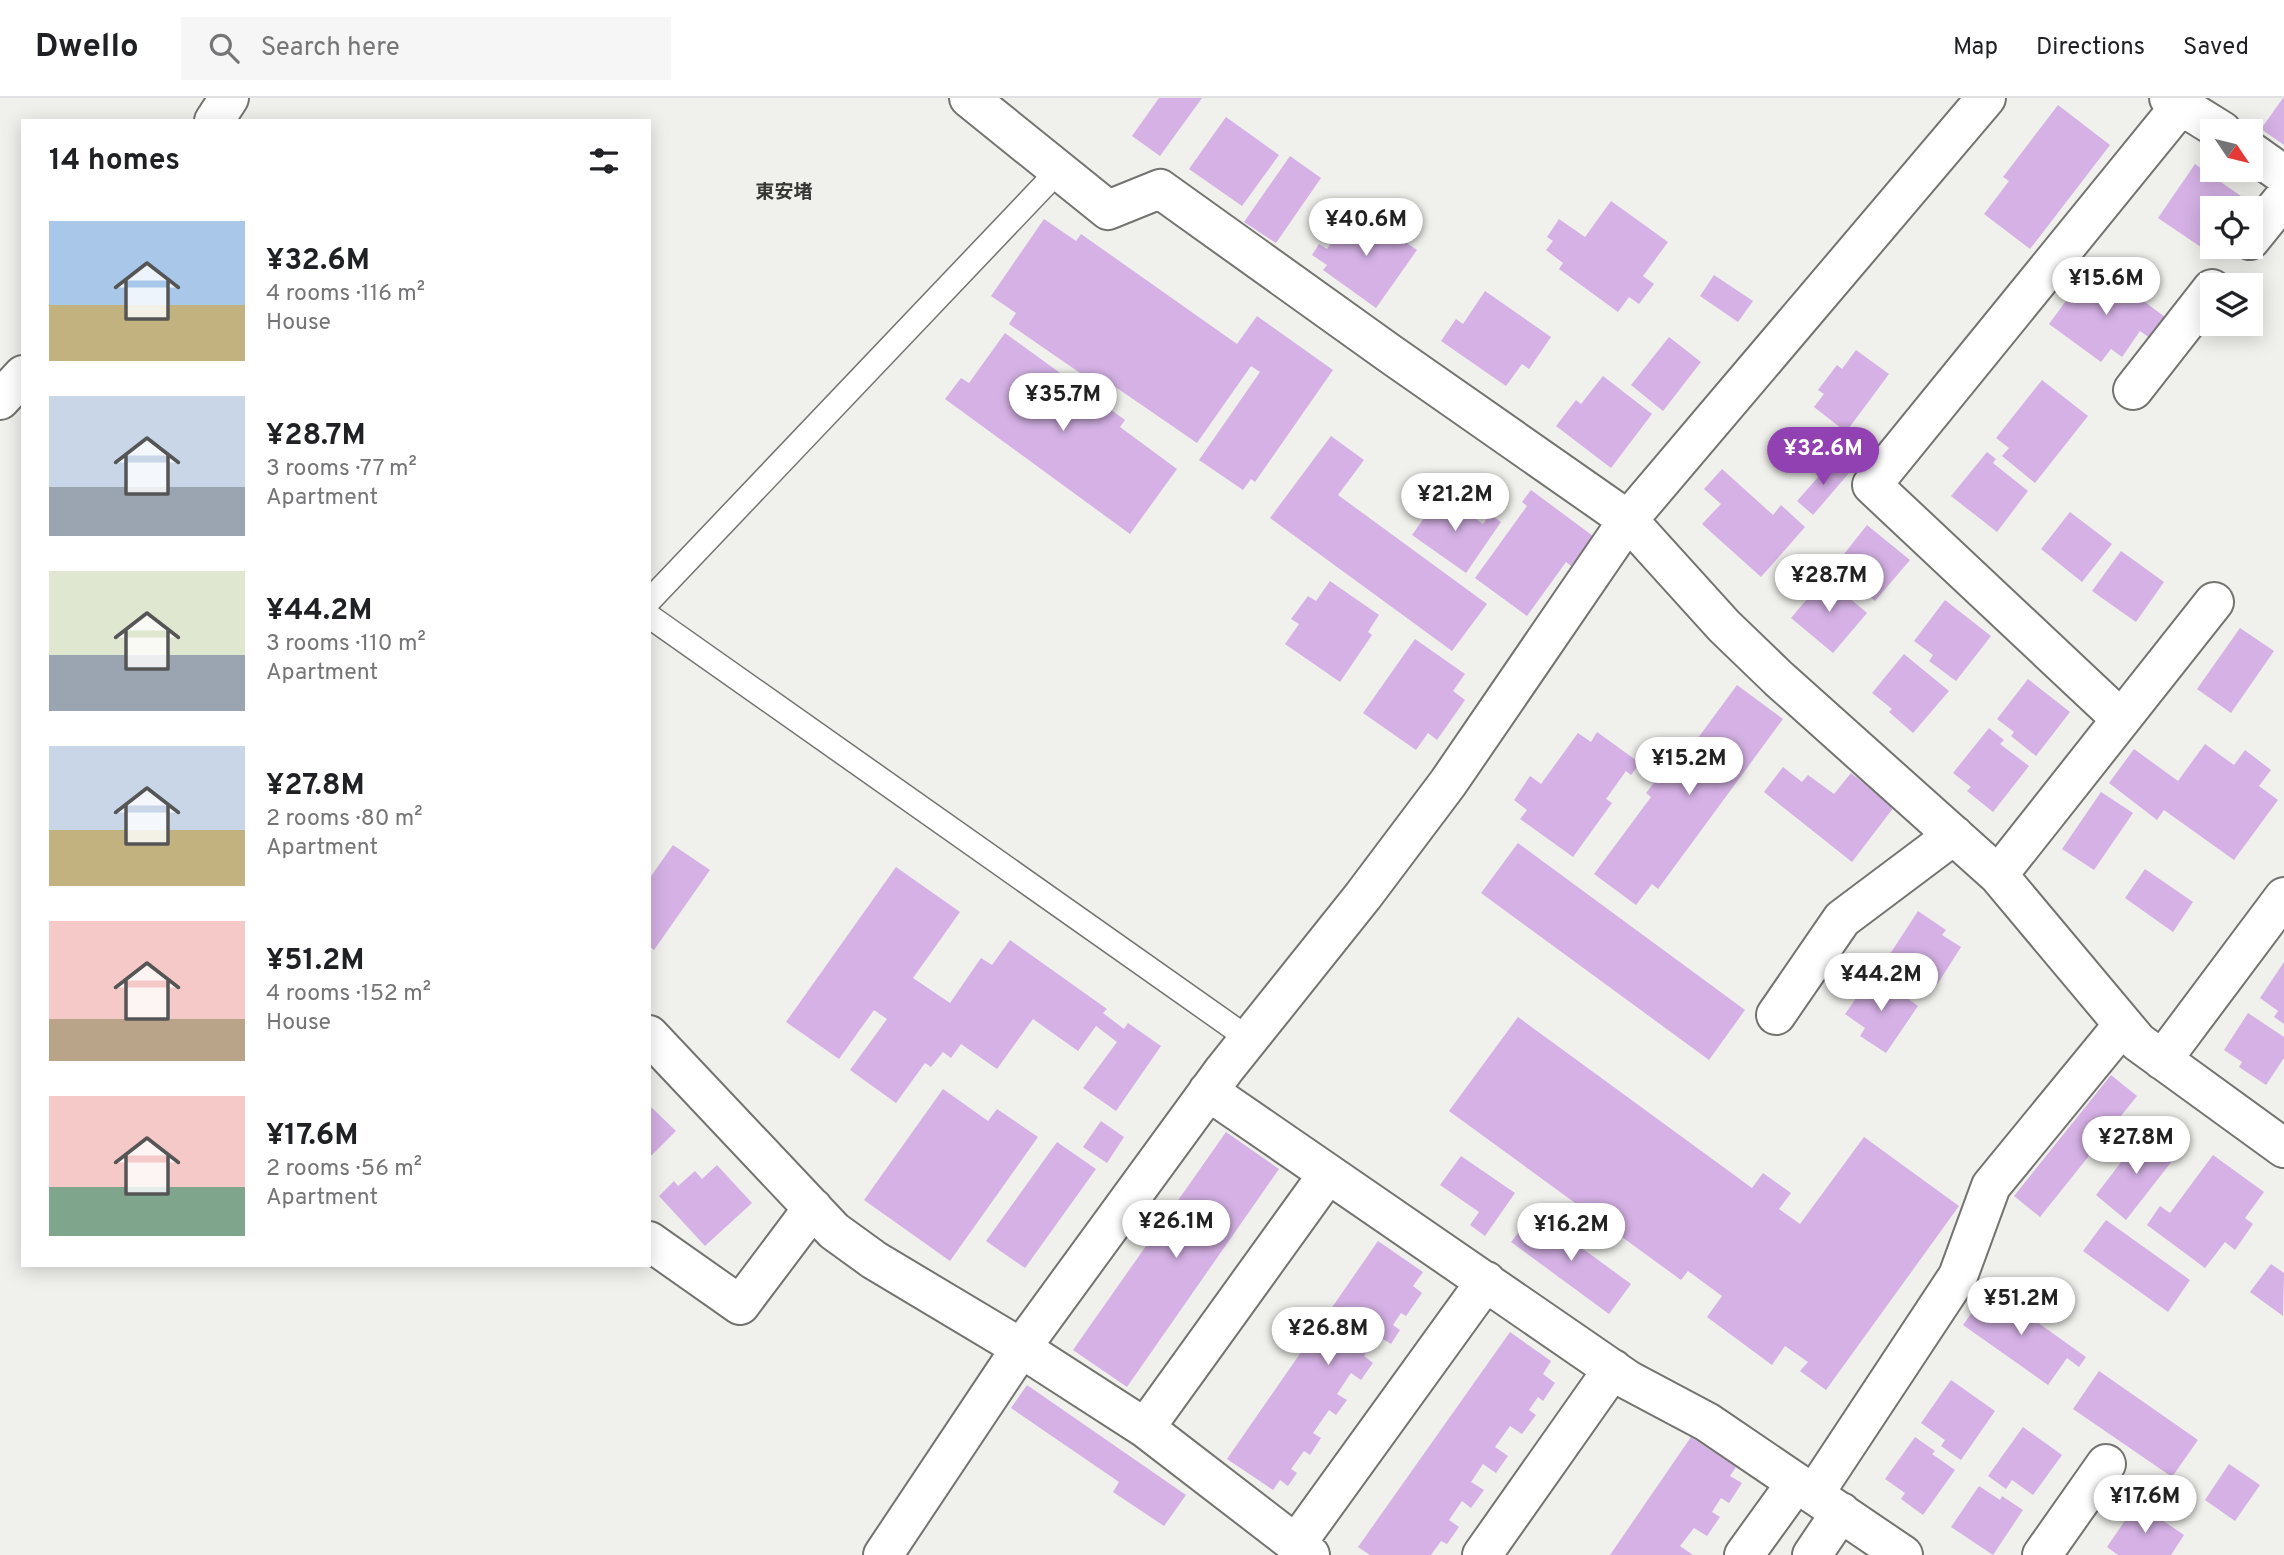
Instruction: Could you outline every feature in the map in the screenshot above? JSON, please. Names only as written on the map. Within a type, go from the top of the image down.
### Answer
[{"type":"street","points":[[215,119],[229,98]]},
{"type":"street","points":[[969,98],[1108,210],[1160,189],[1628,520],[1724,626],[1779,679],[1998,875],[2138,1042],[2284,1148]]},
{"type":"street","points":[[883,1555],[1021,1348],[1208,1091],[1448,783],[1628,520],[1986,98]]},
{"type":"street","points":[[2121,719],[1872,485],[2175,102],[2203,119]]},
{"type":"street","points":[[2263,161],[2284,176]]},
{"type":"street","points":[[2263,224],[2284,198]]},
{"type":"street","points":[[2224,273],[2235,259]]},
{"type":"street","points":[[2133,390],[2200,304]]},
{"type":"street","points":[[0,400],[21,377]]},
{"type":"street","points":[[1998,875],[2214,602]]},
{"type":"street","points":[[1776,1015],[1842,919],[1954,835]]},
{"type":"street","points":[[2162,1060],[2283,900]]},
{"type":"street","points":[[1744,1555],[1817,1496],[1958,1276],[1991,1186],[2123,1025]]},
{"type":"street","points":[[651,1037],[834,1231],[874,1260],[1021,1348],[1145,1428],[1303,1550],[1486,1282]]},
{"type":"street","points":[[1208,1091],[1613,1370],[1707,1422],[1903,1555]]},
{"type":"street","points":[[1145,1428],[1328,1174]]},
{"type":"street","points":[[651,1242],[740,1305],[813,1208]]},
{"type":"street","points":[[1482,1555],[1613,1370]]},
{"type":"street","points":[[2042,1555],[2106,1464]]},
{"type":"street","points":[[1812,1555],[1817,1496]]},
{"type":"lane","points":[[651,599],[1059,170]]},
{"type":"lane","points":[[651,617],[1249,1039]]},
{"type":"building","points":[[1159,98],[1202,98],[1160,156],[1132,136]]},
{"type":"building","points":[[2284,98],[2284,145],[2263,130],[2263,126]]},
{"type":"building","points":[[2058,105],[2110,145],[2030,249],[1984,214],[2009,181],[2003,177]]},
{"type":"building","points":[[1226,117],[1279,155],[1242,206],[1189,169]]},
{"type":"building","points":[[1290,156],[1321,178],[1276,243],[1244,222]]},
{"type":"building","points":[[2195,164],[2200,167],[2200,182],[2221,182],[2241,196],[2200,196],[2200,246],[2158,218]]},
{"type":"building","points":[[1611,201],[1668,242],[1643,276],[1654,284],[1639,304],[1629,297],[1618,312],[1559,269],[1563,263],[1546,250],[1553,241],[1547,237],[1559,219],[1585,237]]},
{"type":"building","points":[[1356,208],[1417,250],[1376,308],[1323,270],[1327,265],[1312,255],[1319,244],[1327,249]]},
{"type":"building","points":[[1044,219],[1076,241],[1081,234],[1237,344],[1257,316],[1333,370],[1255,482],[1251,479],[1243,490],[1199,460],[1260,372],[1251,366],[1197,443],[1114,386],[1109,393],[1009,324],[1016,313],[991,296]]},
{"type":"building","points":[[2098,267],[2169,320],[2154,341],[2140,331],[2122,357],[2111,349],[2101,362],[2049,324],[2077,286],[2081,289]]},
{"type":"building","points":[[1714,275],[1753,301],[1738,322],[1700,296]]},
{"type":"building","points":[[1485,291],[1551,337],[1529,369],[1522,364],[1506,386],[1441,341],[1456,319],[1463,324]]},
{"type":"building","points":[[1005,333],[1125,420],[1120,427],[1177,469],[1130,534],[945,399],[961,378],[969,383]]},
{"type":"building","points":[[1669,337],[1701,362],[1663,411],[1631,385]]},
{"type":"building","points":[[1856,350],[1889,374],[1846,432],[1814,407],[1824,394],[1818,390],[1837,365],[1842,369]]},
{"type":"building","points":[[1603,376],[1652,414],[1611,468],[1556,426],[1576,400],[1581,404]]},
{"type":"building","points":[[2042,380],[2088,416],[2035,483],[2002,456],[2009,448],[1996,438]]},
{"type":"building","points":[[1331,436],[1364,460],[1338,495],[1487,604],[1452,651],[1270,518]]},
{"type":"building","points":[[1987,452],[1996,459],[1993,463],[2028,491],[1997,532],[1951,496]]},
{"type":"building","points":[[1834,459],[1849,473],[1813,515],[1797,501]]},
{"type":"building","points":[[1722,469],[1773,515],[1781,505],[1805,527],[1761,577],[1702,524],[1721,504],[1704,489]]},
{"type":"building","points":[[1531,490],[1593,536],[1571,566],[1566,562],[1527,616],[1475,578],[1527,506],[1522,502]]},
{"type":"building","points":[[1441,494],[1483,524],[1490,514],[1501,522],[1466,573],[1412,535]]},
{"type":"building","points":[[2070,512],[2112,544],[2082,582],[2041,549]]},
{"type":"building","points":[[1867,525],[1910,560],[1875,601],[1833,568]]},
{"type":"building","points":[[2121,551],[2164,582],[2136,622],[2092,591]]},
{"type":"building","points":[[1828,574],[1842,586],[1839,589],[1867,613],[1833,653],[1791,618]]},
{"type":"building","points":[[1330,581],[1379,615],[1368,632],[1372,635],[1340,682],[1285,644],[1299,624],[1291,619],[1308,596],[1316,601]]},
{"type":"building","points":[[1945,600],[1991,636],[1956,681],[1929,661],[1933,655],[1914,641]]},
{"type":"building","points":[[2240,628],[2274,651],[2231,713],[2197,689]]},
{"type":"building","points":[[1415,639],[1465,674],[1453,691],[1465,700],[1437,740],[1428,733],[1416,750],[1363,713]]},
{"type":"building","points":[[1904,654],[1949,691],[1913,733],[1889,712],[1892,709],[1872,693]]},
{"type":"building","points":[[2028,679],[2070,712],[2036,756],[2011,736],[2014,732],[1997,719]]},
{"type":"building","points":[[1737,685],[1783,719],[1658,889],[1652,884],[1636,905],[1594,874],[1651,797],[1646,793],[1660,775],[1667,780]]},
{"type":"building","points":[[1989,728],[2004,740],[2000,744],[2029,766],[1993,812],[1967,791],[1971,787],[1953,773]]},
{"type":"building","points":[[1597,732],[1640,763],[1631,775],[1626,771],[1606,799],[1612,803],[1573,857],[1520,819],[1527,810],[1514,800],[1530,776],[1541,784],[1578,733],[1591,742]]},
{"type":"building","points":[[2205,744],[2234,765],[2245,750],[2271,770],[2259,786],[2278,800],[2234,860],[2164,810],[2157,820],[2109,783],[2134,749],[2178,781]]},
{"type":"building","points":[[1783,767],[1802,782],[1808,775],[1834,794],[1851,773],[1894,807],[1852,862],[1764,792]]},
{"type":"building","points":[[2101,792],[2133,813],[2094,870],[2062,849]]},
{"type":"building","points":[[1518,843],[1745,1010],[1709,1060],[1481,893]]},
{"type":"building","points":[[673,845],[710,870],[654,950],[651,948],[651,876]]},
{"type":"building","points":[[896,867],[960,912],[913,978],[950,1003],[981,958],[992,965],[1010,940],[1107,1009],[1103,1013],[1124,1029],[1128,1023],[1161,1046],[1116,1111],[1083,1088],[1117,1042],[1096,1026],[1078,1051],[1033,1019],[997,1069],[961,1044],[951,1058],[943,1052],[931,1067],[925,1063],[896,1103],[850,1070],[887,1019],[874,1010],[839,1059],[786,1022]]},
{"type":"building","points":[[2145,869],[2193,902],[2173,932],[2125,898]]},
{"type":"building","points":[[1918,911],[1946,930],[1942,935],[1961,947],[1933,991],[1888,957]]},
{"type":"building","points":[[2284,962],[2284,1024],[2274,1017],[2278,1011],[2260,998]]},
{"type":"building","points":[[1873,974],[1918,1006],[1886,1053],[1860,1036],[1865,1028],[1845,1014]]},
{"type":"building","points":[[2248,1013],[2284,1037],[2284,1058],[2266,1085],[2239,1067],[2242,1062],[2224,1050]]},
{"type":"building","points":[[1518,1017],[1752,1188],[1763,1173],[1791,1193],[1779,1209],[1800,1224],[1864,1137],[1959,1206],[1826,1390],[1800,1371],[1808,1362],[1785,1346],[1772,1365],[1707,1317],[1722,1296],[1688,1271],[1681,1280],[1449,1111]]},
{"type":"building","points":[[2111,1075],[2137,1096],[2040,1217],[2014,1196]]},
{"type":"building","points":[[943,1089],[988,1121],[997,1109],[1038,1137],[950,1261],[864,1200]]},
{"type":"building","points":[[651,1107],[676,1131],[651,1156]]},
{"type":"building","points":[[1101,1121],[1124,1137],[1107,1163],[1083,1147]]},
{"type":"building","points":[[1226,1132],[1279,1169],[1127,1387],[1073,1350]]},
{"type":"building","points":[[2144,1132],[2176,1156],[2126,1220],[2096,1195]]},
{"type":"building","points":[[1057,1142],[1096,1169],[1025,1268],[986,1241]]},
{"type":"building","points":[[2213,1155],[2264,1192],[2245,1218],[2253,1224],[2235,1250],[2225,1242],[2205,1268],[2147,1225],[2160,1206],[2170,1213]]},
{"type":"building","points":[[1461,1156],[1515,1193],[1485,1236],[1470,1225],[1479,1212],[1440,1185]]},
{"type":"building","points":[[717,1165],[752,1203],[705,1246],[659,1196],[674,1181],[678,1186],[695,1171],[702,1179]]},
{"type":"building","points":[[1534,1213],[1631,1284],[1609,1314],[1511,1242]]},
{"type":"building","points":[[2106,1220],[2190,1280],[2168,1312],[2083,1251]]},
{"type":"building","points":[[1378,1241],[1423,1272],[1413,1286],[1422,1293],[1406,1316],[1401,1313],[1393,1325],[1400,1330],[1391,1344],[1378,1336],[1364,1356],[1373,1363],[1361,1380],[1351,1373],[1337,1394],[1347,1400],[1336,1415],[1329,1410],[1313,1433],[1321,1438],[1310,1455],[1304,1451],[1291,1469],[1297,1473],[1288,1486],[1280,1480],[1273,1490],[1227,1459]]},
{"type":"building","points":[[2271,1264],[2284,1273],[2283,1316],[2250,1292]]},
{"type":"building","points":[[1989,1288],[2086,1357],[2079,1367],[2067,1358],[2048,1385],[1963,1325]]},
{"type":"building","points":[[1510,1332],[1551,1361],[1543,1374],[1555,1383],[1543,1401],[1538,1397],[1529,1410],[1536,1415],[1522,1434],[1510,1426],[1495,1447],[1508,1456],[1496,1473],[1483,1464],[1471,1482],[1484,1490],[1471,1508],[1462,1501],[1449,1520],[1459,1527],[1447,1544],[1441,1541],[1431,1555],[1370,1555],[1358,1547]]},
{"type":"building","points":[[2099,1371],[2198,1440],[2172,1477],[2073,1409]]},
{"type":"building","points":[[1951,1380],[1995,1411],[1961,1460],[1941,1446],[1945,1440],[1921,1423]]},
{"type":"building","points":[[1027,1385],[1186,1495],[1164,1526],[1113,1492],[1119,1482],[1011,1408]]},
{"type":"building","points":[[2023,1427],[2062,1455],[2033,1495],[2012,1480],[2006,1489],[1988,1476]]},
{"type":"building","points":[[1691,1437],[1736,1467],[1730,1476],[1742,1483],[1729,1503],[1721,1498],[1712,1512],[1720,1517],[1707,1536],[1694,1528],[1680,1546],[1693,1555],[1610,1555]]},
{"type":"building","points":[[1915,1437],[1935,1451],[1932,1454],[1955,1470],[1923,1515],[1901,1499],[1905,1493],[1885,1479]]},
{"type":"building","points":[[2229,1464],[2260,1485],[2235,1521],[2205,1500]]},
{"type":"building","points":[[1979,1486],[2000,1500],[2002,1496],[2023,1510],[1993,1555],[1951,1527]]},
{"type":"building","points":[[2137,1503],[2184,1535],[2171,1555],[2118,1555],[2107,1547]]},
{"type":"district","name":"東安堵","points":[[784,191]]}]
